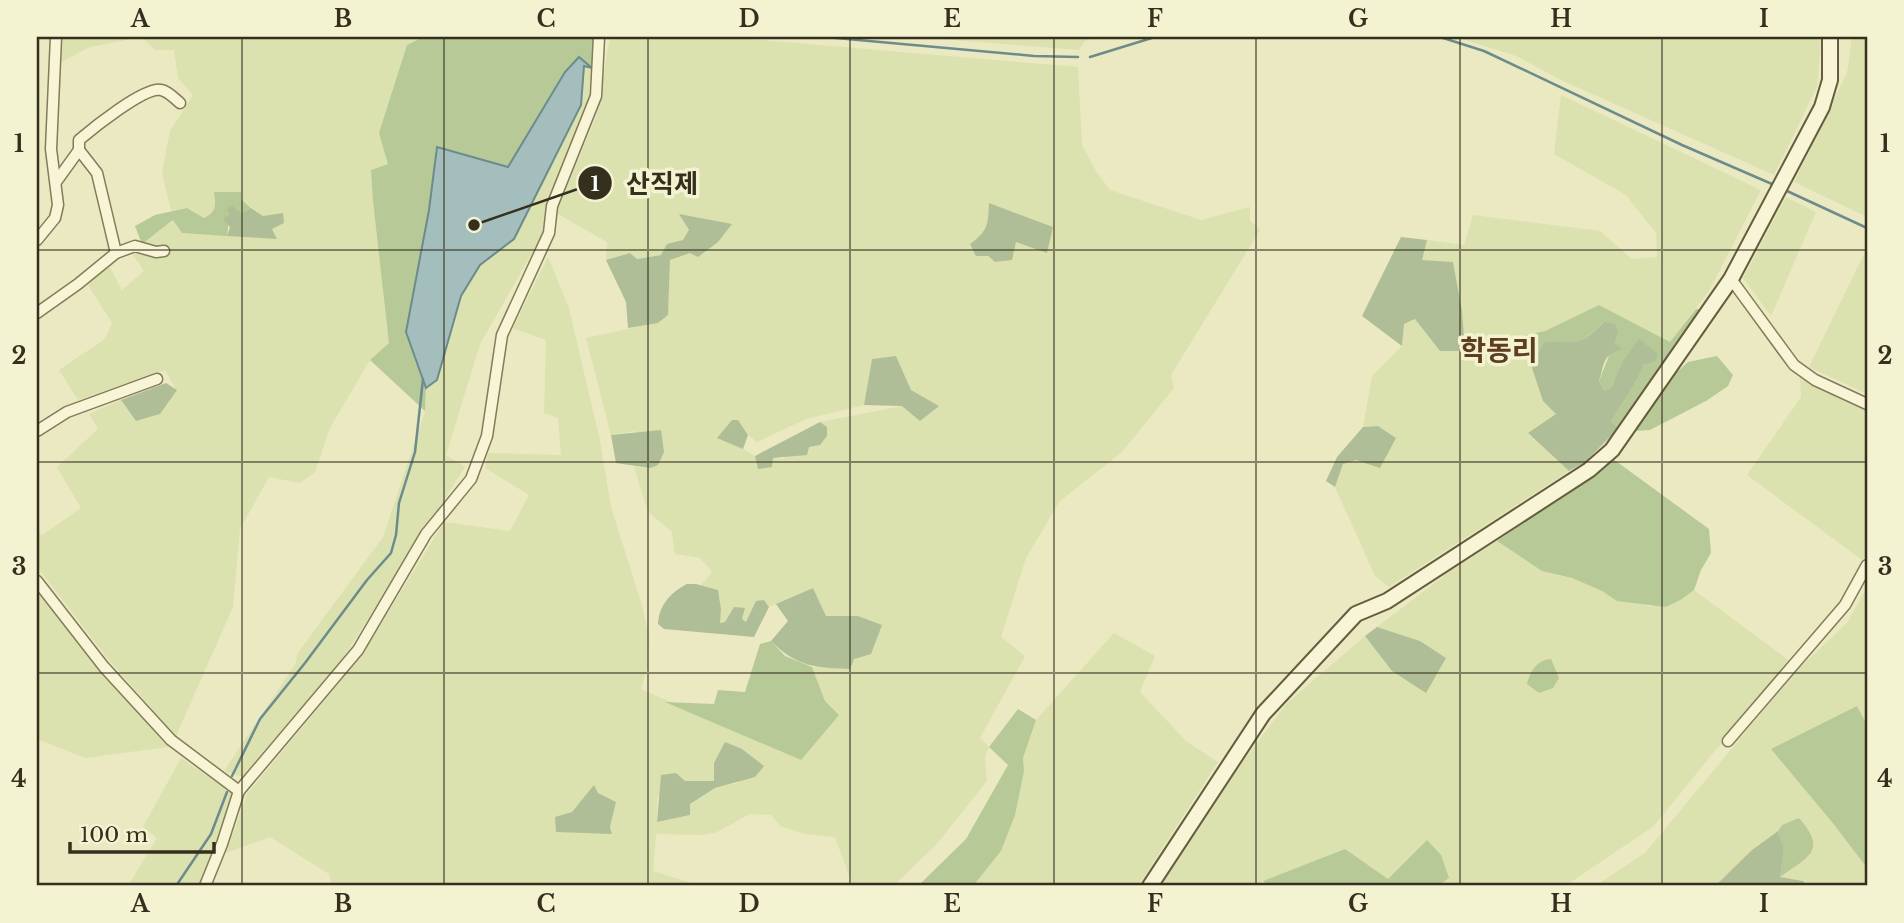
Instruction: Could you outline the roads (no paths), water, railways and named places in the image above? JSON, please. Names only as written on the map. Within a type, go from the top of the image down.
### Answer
[{"type":"street","points":[[37,240],[55,218],[58,205],[51,149],[56,37]]},
{"type":"street","points":[[205,886],[239,791],[359,650],[426,534],[471,479],[487,436],[502,335],[549,233],[552,206],[596,96],[599,37]]},
{"type":"street","points":[[1150,886],[1263,714],[1356,614],[1387,601],[1589,470],[1612,450],[1631,419],[1731,279],[1822,107],[1830,80],[1830,37]]},
{"type":"street","points":[[56,182],[79,150],[79,140],[151,90],[161,90],[180,103]]},
{"type":"street","points":[[79,150],[97,173],[116,253]]},
{"type":"street","points":[[37,313],[116,253],[135,246],[156,253],[164,251]]},
{"type":"street","points":[[1731,279],[1794,365],[1815,380],[1867,404]]},
{"type":"street","points":[[37,431],[67,412],[157,379]]},
{"type":"street","points":[[1728,741],[1845,605],[1867,565]]},
{"type":"street","points":[[37,581],[104,667],[170,740],[239,791]]},
{"type":"water","points":[[579,57],[592,68],[584,66],[581,105],[514,239],[480,265],[461,296],[437,380],[426,388],[406,332],[429,210],[437,147],[508,167],[565,72]]},
{"type":"waterway","points":[[825,37],[1034,56],[1078,57]]},
{"type":"waterway","points":[[1090,57],[1155,37]]},
{"type":"waterway","points":[[1440,37],[1484,51],[1682,145],[1772,184]]},
{"type":"waterway","points":[[1787,191],[1867,228]]},
{"type":"waterway","points":[[232,776],[260,719],[367,580],[391,553],[399,503],[415,452],[423,379]]},
{"type":"waterway","points":[[176,886],[211,834],[227,792]]},
{"type":"place","name":"산직제","points":[[474,225]]},
{"type":"district","name":"학동리","points":[[1499,350]]}]
